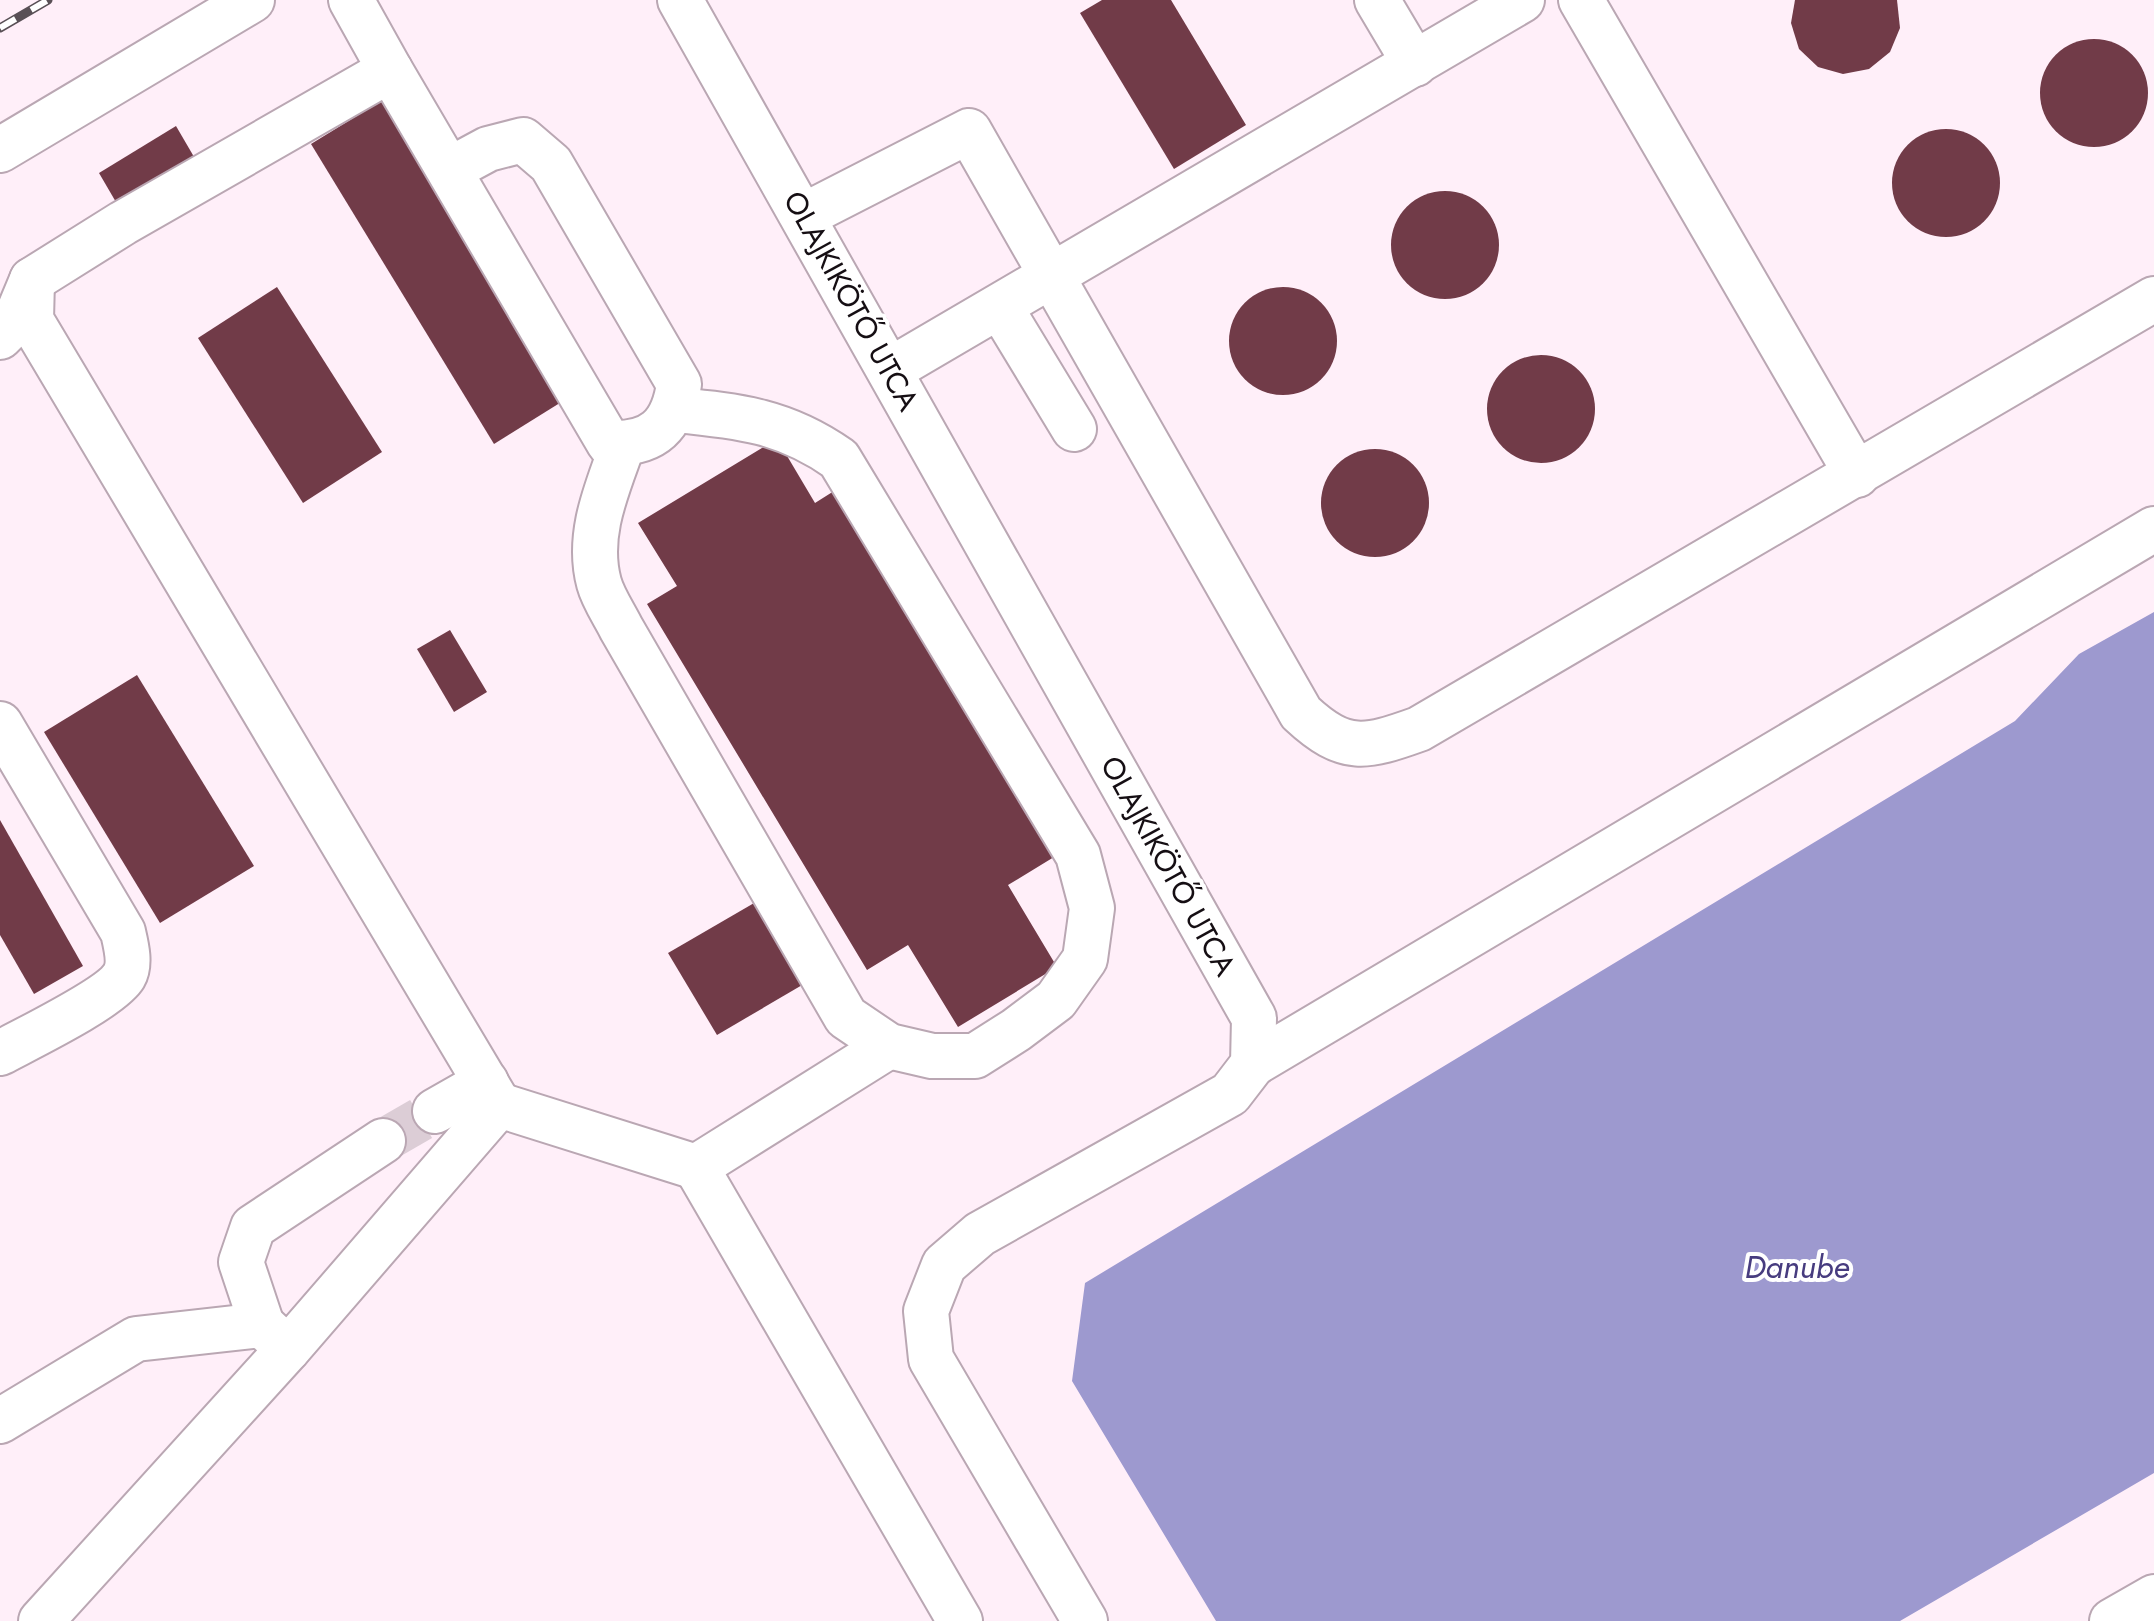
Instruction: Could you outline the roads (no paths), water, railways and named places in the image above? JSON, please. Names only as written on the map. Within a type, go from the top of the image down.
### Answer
[{"type":"street","points":[[0,150],[252,0]]},
{"type":"street","points":[[351,0],[390,70],[609,443],[632,444],[659,431],[676,410],[679,384],[551,164],[523,140],[488,149],[449,170]]},
{"type":"street","name":"OLAJKIKÖTŐ UTCA","points":[[680,0],[1254,1018],[1253,1064]]},
{"type":"street","points":[[1377,0],[1415,64]]},
{"type":"street","points":[[890,370],[1522,0]]},
{"type":"street","points":[[1581,0],[1857,475]]},
{"type":"street","points":[[0,337],[14,323],[32,280],[123,223],[390,70]]},
{"type":"street","points":[[803,216],[969,131],[1301,713],[1322,733],[1349,745],[1377,744],[1419,729],[2154,299]]},
{"type":"street","points":[[32,280],[31,320],[492,1094]]},
{"type":"street","points":[[1000,307],[1074,429]]},
{"type":"street","points":[[623,444],[602,502],[594,546],[599,585],[846,1017],[889,1046],[932,1056],[975,1056],[1056,1000],[1085,959],[1092,908],[1078,855],[839,459],[807,436],[759,421],[676,410]]},
{"type":"street","points":[[1085,1621],[931,1359],[926,1311],[944,1265],[980,1234],[1230,1094],[1253,1064],[2154,529]]},
{"type":"street","points":[[0,724],[123,932],[127,954],[124,975],[103,995],[0,1053]]},
{"type":"street","points":[[696,1167],[889,1046]]},
{"type":"street","points":[[41,1621],[275,1337],[492,1094]]},
{"type":"street","points":[[435,1111],[492,1094],[696,1167],[960,1621]]},
{"type":"street","points":[[275,1337],[241,1262],[253,1227],[383,1141]]},
{"type":"street","points":[[0,1421],[136,1339],[275,1337]]},
{"type":"street","points":[[2112,1621],[2154,1597]]},
{"type":"water","name":"Danube","points":[[2154,612],[2154,1473],[1900,1621],[1216,1621],[1072,1381],[1085,1283],[2015,721],[2079,654]]},
{"type":"tunnel","points":[[383,1141],[435,1111]]},
{"type":"railway","points":[[0,28],[48,0]]}]
